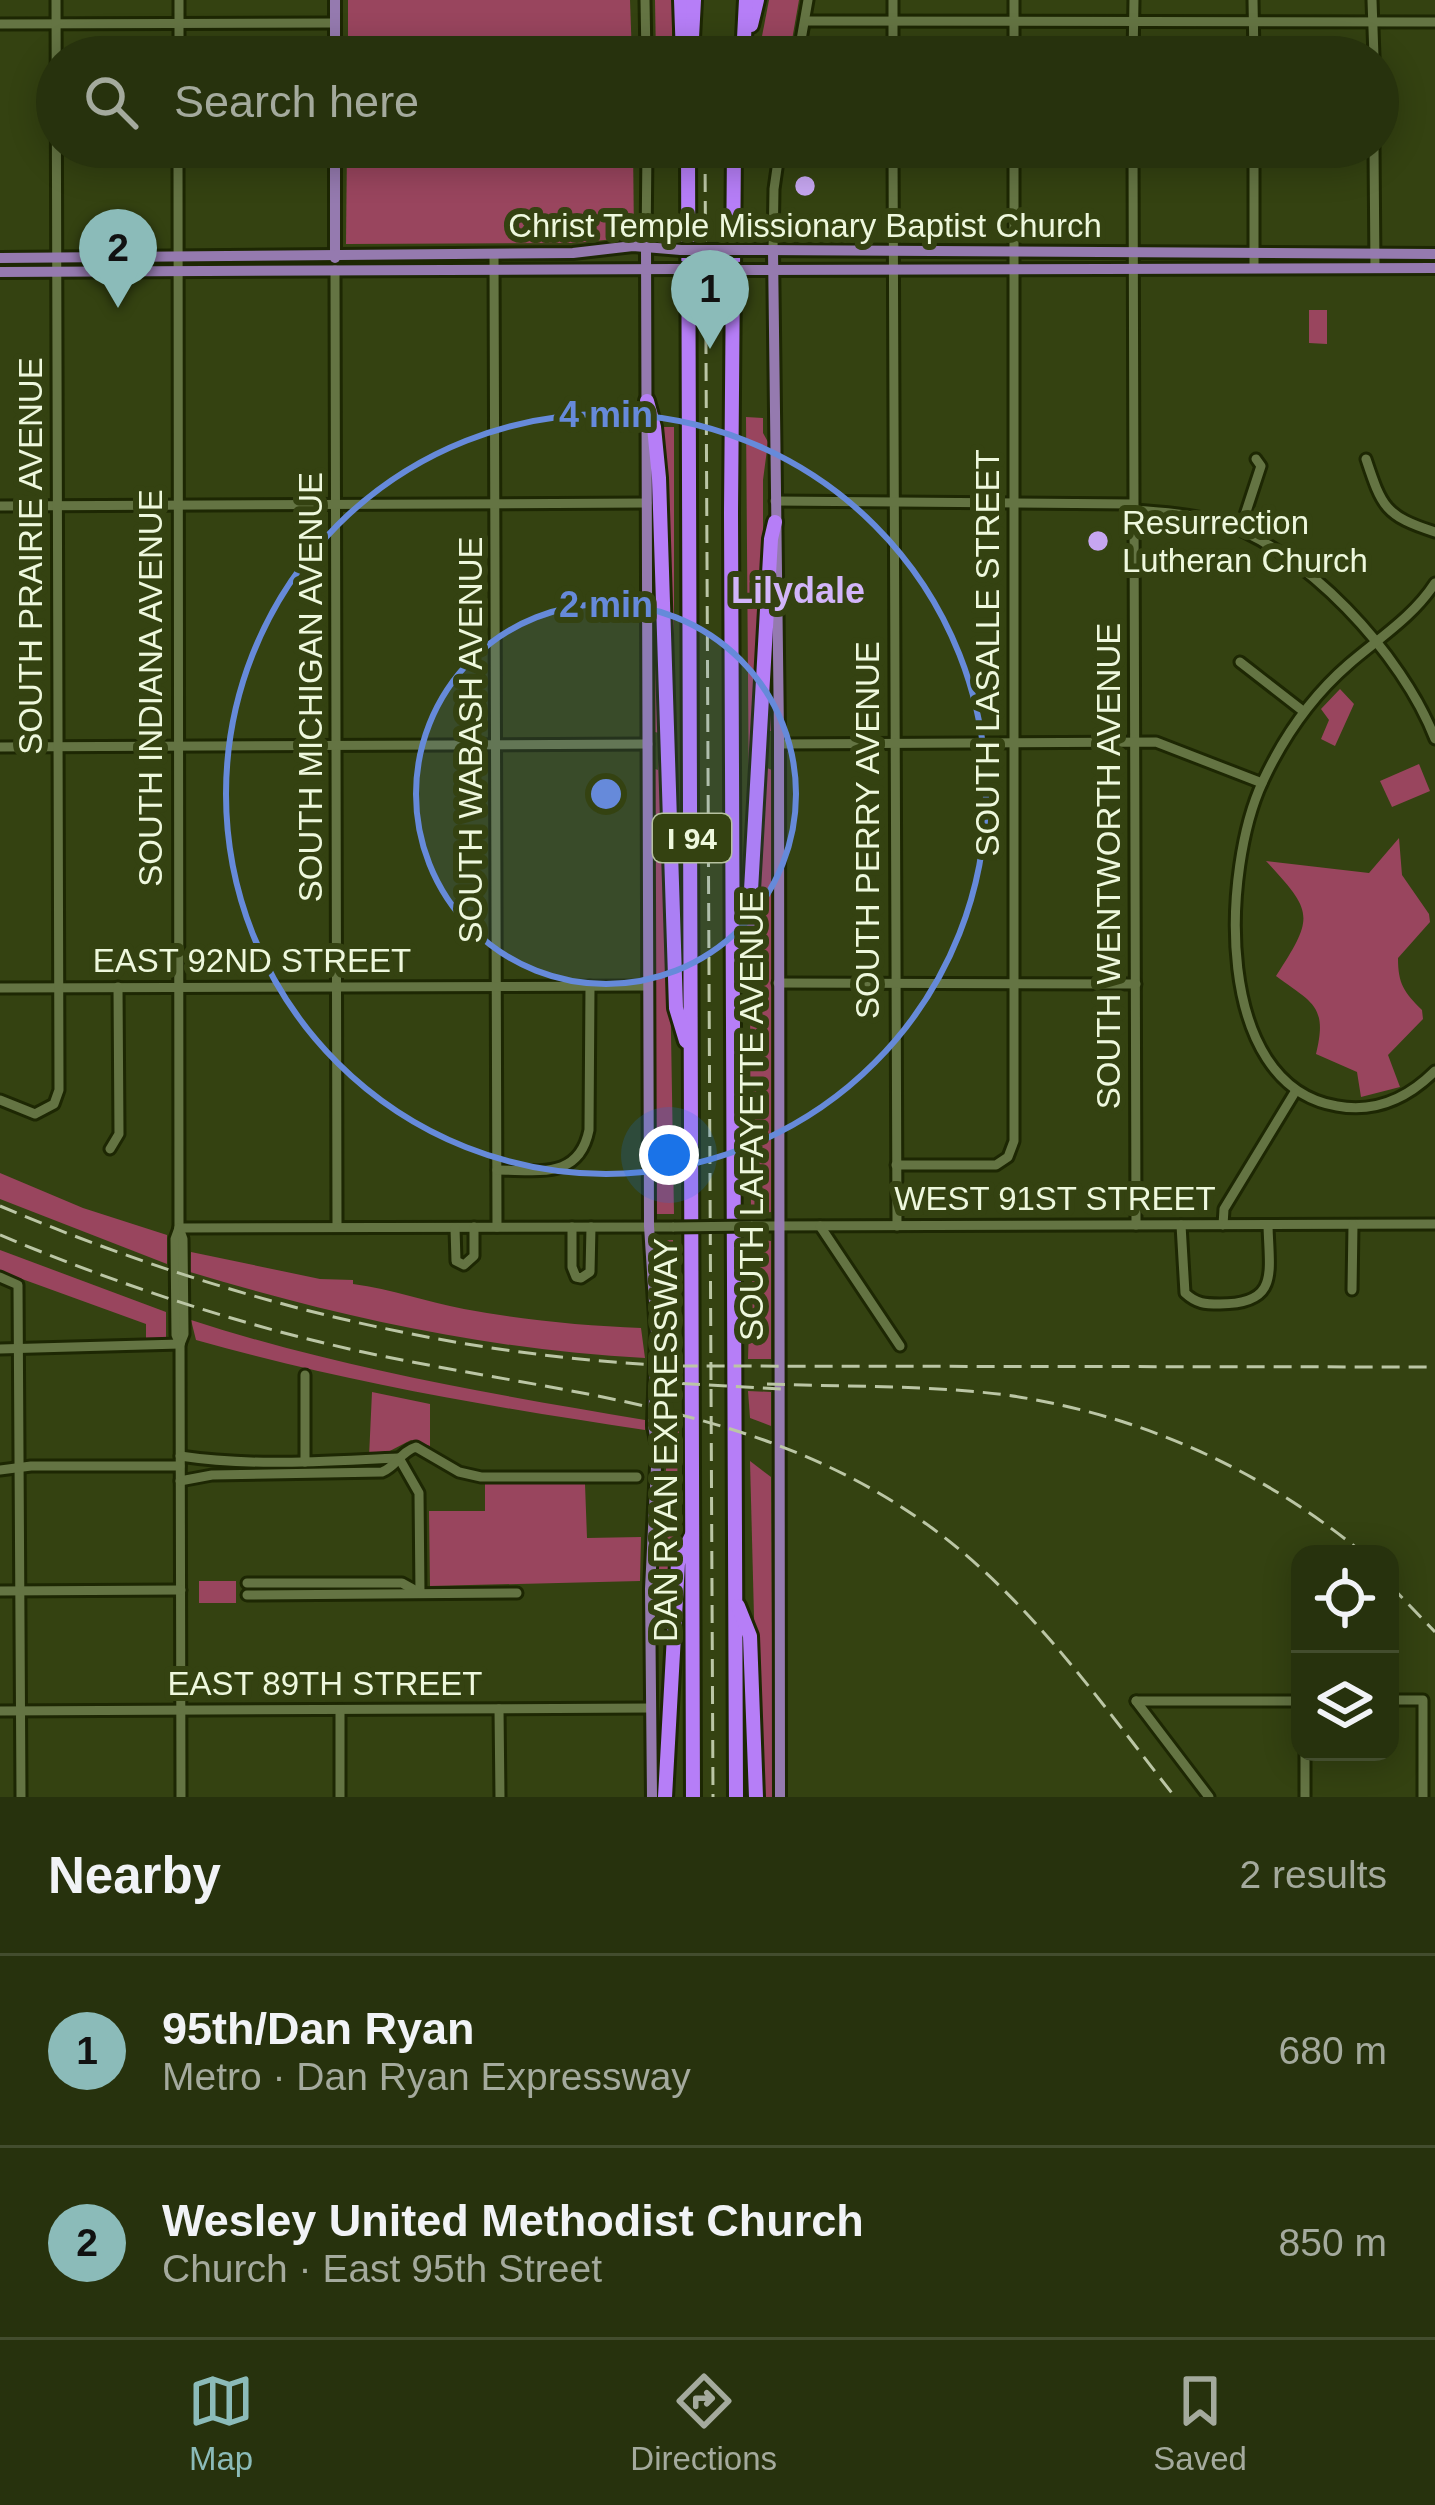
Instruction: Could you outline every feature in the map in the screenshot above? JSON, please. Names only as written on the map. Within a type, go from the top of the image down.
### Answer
[{"type":"highway","points":[[681,0],[685,36]]},
{"type":"highway","points":[[690,36],[694,0]]},
{"type":"highway","points":[[744,36],[746,0]]},
{"type":"highway","points":[[748,36],[758,0]]},
{"type":"highway","name":"DAN RYAN EXPRESSWAY","points":[[688,168],[693,1797]]},
{"type":"highway","name":"I 94","points":[[734,168],[736,1797]]},
{"type":"highway","points":[[647,401],[660,501],[676,1007],[692,1060]]},
{"type":"highway","points":[[736,992],[748,943],[775,522]]},
{"type":"highway","points":[[665,1797],[678,1563],[694,1530]]},
{"type":"highway","points":[[736,1599],[750,1636],[756,1797]]},
{"type":"main road","points":[[335,0],[335,36]]},
{"type":"main road","name":"SOUTH MICHIGAN AVENUE","points":[[335,168],[335,270]]},
{"type":"main road","points":[[0,258],[494,254],[646,247],[893,254],[1254,254],[1435,268]]},
{"type":"main road","points":[[646,247],[649,1226],[656,1333],[663,1354],[651,1570],[652,1797]]},
{"type":"main road","name":"SOUTH LAFAYETTE AVENUE","points":[[773,250],[779,1797]]},
{"type":"main road","points":[[0,272],[1254,268],[1435,254]]},
{"type":"street","name":"SOUTH PRAIRIE AVENUE","points":[[56,0],[56,36]]},
{"type":"street","points":[[179,0],[179,36]]},
{"type":"street","points":[[645,0],[646,36]]},
{"type":"street","points":[[802,36],[808,0]]},
{"type":"street","points":[[893,0],[893,36]]},
{"type":"street","points":[[1014,0],[1014,36]]},
{"type":"street","points":[[1133,36],[1134,0]]},
{"type":"street","points":[[1253,0],[1254,36]]},
{"type":"street","points":[[1372,0],[1373,36]]},
{"type":"street","points":[[805,21],[1435,22]]},
{"type":"street","points":[[0,24],[335,23]]},
{"type":"street","name":"SOUTH PRAIRIE AVENUE","points":[[0,1100],[35,1114],[48,1109],[59,1090],[57,168]]},
{"type":"street","name":"SOUTH INDIANA AVENUE","points":[[178,168],[179,1228],[184,1316],[180,1344],[181,1797]]},
{"type":"street","points":[[646,247],[647,168]]},
{"type":"street","name":"SOUTH LAFAYETTE AVENUE","points":[[773,250],[777,168]]},
{"type":"street","name":"SOUTH PERRY AVENUE","points":[[893,168],[897,1226]]},
{"type":"street","name":"SOUTH LASALLE STREET","points":[[896,1165],[988,1166],[1009,1157],[1014,1141],[1014,168]]},
{"type":"street","name":"SOUTH WENTWORTH AVENUE","points":[[1133,168],[1136,1225]]},
{"type":"street","points":[[1254,168],[1254,268]]},
{"type":"street","points":[[1374,168],[1375,261]]},
{"type":"street","name":"SOUTH WABASH AVENUE","points":[[494,254],[497,1227]]},
{"type":"street","name":"SOUTH MICHIGAN AVENUE","points":[[335,270],[337,1228]]},
{"type":"street","points":[[1240,530],[1258,481],[1261,466],[1256,459]]},
{"type":"street","points":[[1366,459],[1390,513],[1435,532]]},
{"type":"street","points":[[775,501],[1133,507],[1240,530],[1309,573],[1377,643],[1432,721],[1435,739]]},
{"type":"street","points":[[0,506],[647,503]]},
{"type":"street","points":[[1435,583],[1426,597],[1303,711],[1262,783],[1245,837],[1236,934],[1255,1041],[1295,1092],[1323,1104],[1367,1108],[1404,1096],[1435,1070]]},
{"type":"street","points":[[1240,662],[1303,711]]},
{"type":"street","points":[[778,744],[1156,742],[1262,783]]},
{"type":"street","points":[[0,747],[648,744]]},
{"type":"street","points":[[778,983],[1136,984]]},
{"type":"street","points":[[496,1170],[560,1168],[584,1151],[590,1130],[590,986]]},
{"type":"street","name":"EAST 92ND STREET","points":[[0,988],[648,986]]},
{"type":"street","points":[[110,1149],[119,1134],[118,987]]},
{"type":"street","points":[[1223,1225],[1224,1208],[1295,1092]]},
{"type":"street","name":"WEST 91ST STREET","points":[[179,1228],[1435,1224]]},
{"type":"street","points":[[1181,1225],[1182,1285],[1185,1293],[1202,1304],[1257,1300],[1268,1280],[1268,1225]]},
{"type":"street","points":[[1352,1290],[1353,1225]]},
{"type":"street","points":[[820,1226],[900,1346]]},
{"type":"street","points":[[455,1228],[456,1261],[464,1265],[474,1256],[474,1227]]},
{"type":"street","points":[[572,1227],[572,1267],[581,1278],[590,1272],[591,1227]]},
{"type":"street","points":[[0,1277],[18,1285],[21,1797]]},
{"type":"street","points":[[0,1349],[180,1344]]},
{"type":"street","points":[[305,1375],[305,1468]]},
{"type":"street","points":[[0,1470],[180,1461],[382,1472],[394,1468],[407,1450],[423,1449],[460,1472],[481,1477],[637,1477]]},
{"type":"street","points":[[399,1458],[419,1493],[420,1593]]},
{"type":"street","points":[[180,1480],[305,1468]]},
{"type":"street","points":[[247,1589],[517,1593]]},
{"type":"street","points":[[0,1592],[181,1590]]},
{"type":"street","points":[[1209,1797],[1136,1701],[1291,1700]]},
{"type":"street","points":[[1399,1700],[1423,1700],[1423,1797]]},
{"type":"street","name":"EAST 89TH STREET","points":[[0,1711],[651,1708]]},
{"type":"street","points":[[500,1709],[500,1797]]},
{"type":"street","points":[[340,1710],[340,1797]]},
{"type":"street","points":[[1305,1761],[1305,1797]]},
{"type":"shaded area","points":[[348,0],[630,0],[631,36],[348,36]]},
{"type":"shaded area","points":[[655,0],[672,0],[672,36],[656,36]]},
{"type":"shaded area","points":[[769,0],[799,0],[793,36],[762,36]]},
{"type":"shaded area","points":[[347,168],[633,168],[634,237],[575,243],[346,244]]},
{"type":"shaded area","points":[[1309,310],[1327,310],[1327,344],[1309,343]]},
{"type":"shaded area","points":[[746,417],[763,418],[768,442],[749,810]]},
{"type":"shaded area","points":[[659,427],[674,427],[674,657],[671,657]]},
{"type":"shaded area","points":[[654,532],[667,792],[674,1214],[655,1214],[653,755],[658,770],[659,733],[654,725]]},
{"type":"shaded area","points":[[772,617],[771,731],[767,731],[767,768],[772,770],[771,1212],[751,1214],[750,993]]},
{"type":"shaded area","points":[[1340,689],[1354,704],[1335,746],[1321,739],[1329,720],[1321,709]]},
{"type":"shaded area","points":[[1419,764],[1430,791],[1392,807],[1380,781]]},
{"type":"shaded area","points":[[1399,838],[1402,875],[1429,914],[1430,922],[1398,958],[1403,987],[1422,1010],[1423,1019],[1388,1055],[1400,1087],[1361,1097],[1357,1072],[1316,1054],[1320,1025],[1314,1007],[1276,976],[1298,940],[1303,915],[1293,892],[1266,861],[1369,873]]},
{"type":"shaded area","points":[[0,1173],[83,1208],[167,1235],[167,1264],[0,1199]]},
{"type":"shaded area","points":[[751,1239],[771,1241],[771,1359],[748,1359],[749,1327],[753,1326]]},
{"type":"shaded area","points":[[673,1240],[678,1358],[667,1356],[656,1241]]},
{"type":"shaded area","points":[[0,1250],[166,1312],[166,1339],[146,1339],[146,1324],[0,1271]]},
{"type":"shaded area","points":[[191,1252],[320,1279],[353,1280],[353,1284],[486,1313],[641,1328],[645,1358],[529,1348],[359,1317],[190,1272]]},
{"type":"shaded area","points":[[191,1320],[359,1366],[645,1420],[645,1430],[308,1369],[196,1340]]},
{"type":"shaded area","points":[[748,1391],[771,1392],[771,1426],[750,1418]]},
{"type":"shaded area","points":[[372,1392],[430,1404],[430,1446],[411,1440],[369,1457]]},
{"type":"shaded area","points":[[670,1427],[679,1430],[673,1576],[657,1609],[657,1563]]},
{"type":"shaded area","points":[[750,1461],[771,1477],[773,1797],[760,1797],[758,1772]]},
{"type":"shaded area","points":[[485,1484],[585,1484],[587,1538],[641,1537],[640,1581],[430,1586],[429,1511],[485,1511]]},
{"type":"shaded area","points":[[199,1581],[236,1581],[236,1603],[199,1603]]},
{"type":"railway","points":[[705,168],[713,1797]]},
{"type":"railway","points":[[0,1206],[164,1268],[331,1316],[503,1350],[590,1360],[677,1366],[1435,1367]]},
{"type":"railway","points":[[0,1235],[134,1286],[270,1329],[363,1352],[658,1409],[730,1429],[867,1486],[932,1528],[1001,1587],[1062,1654],[1175,1797]]},
{"type":"railway","points":[[655,1382],[781,1389]]},
{"type":"railway","points":[[767,1384],[977,1392],[1104,1416],[1241,1471],[1352,1545]]},
{"type":"railway","points":[[1399,1594],[1435,1632]]},
{"type":"place","name":"Christ Temple Missionary Baptist Church","points":[[805,186]]},
{"type":"place","name":"Wesley United Methodist Church","points":[[118,308]]},
{"type":"place","name":"95th/Dan Ryan","points":[[710,349]]},
{"type":"place","name":"Resurrection Lutheran Church","points":[[1098,541]]},
{"type":"district","name":"Lilydale","points":[[798,590]]}]
